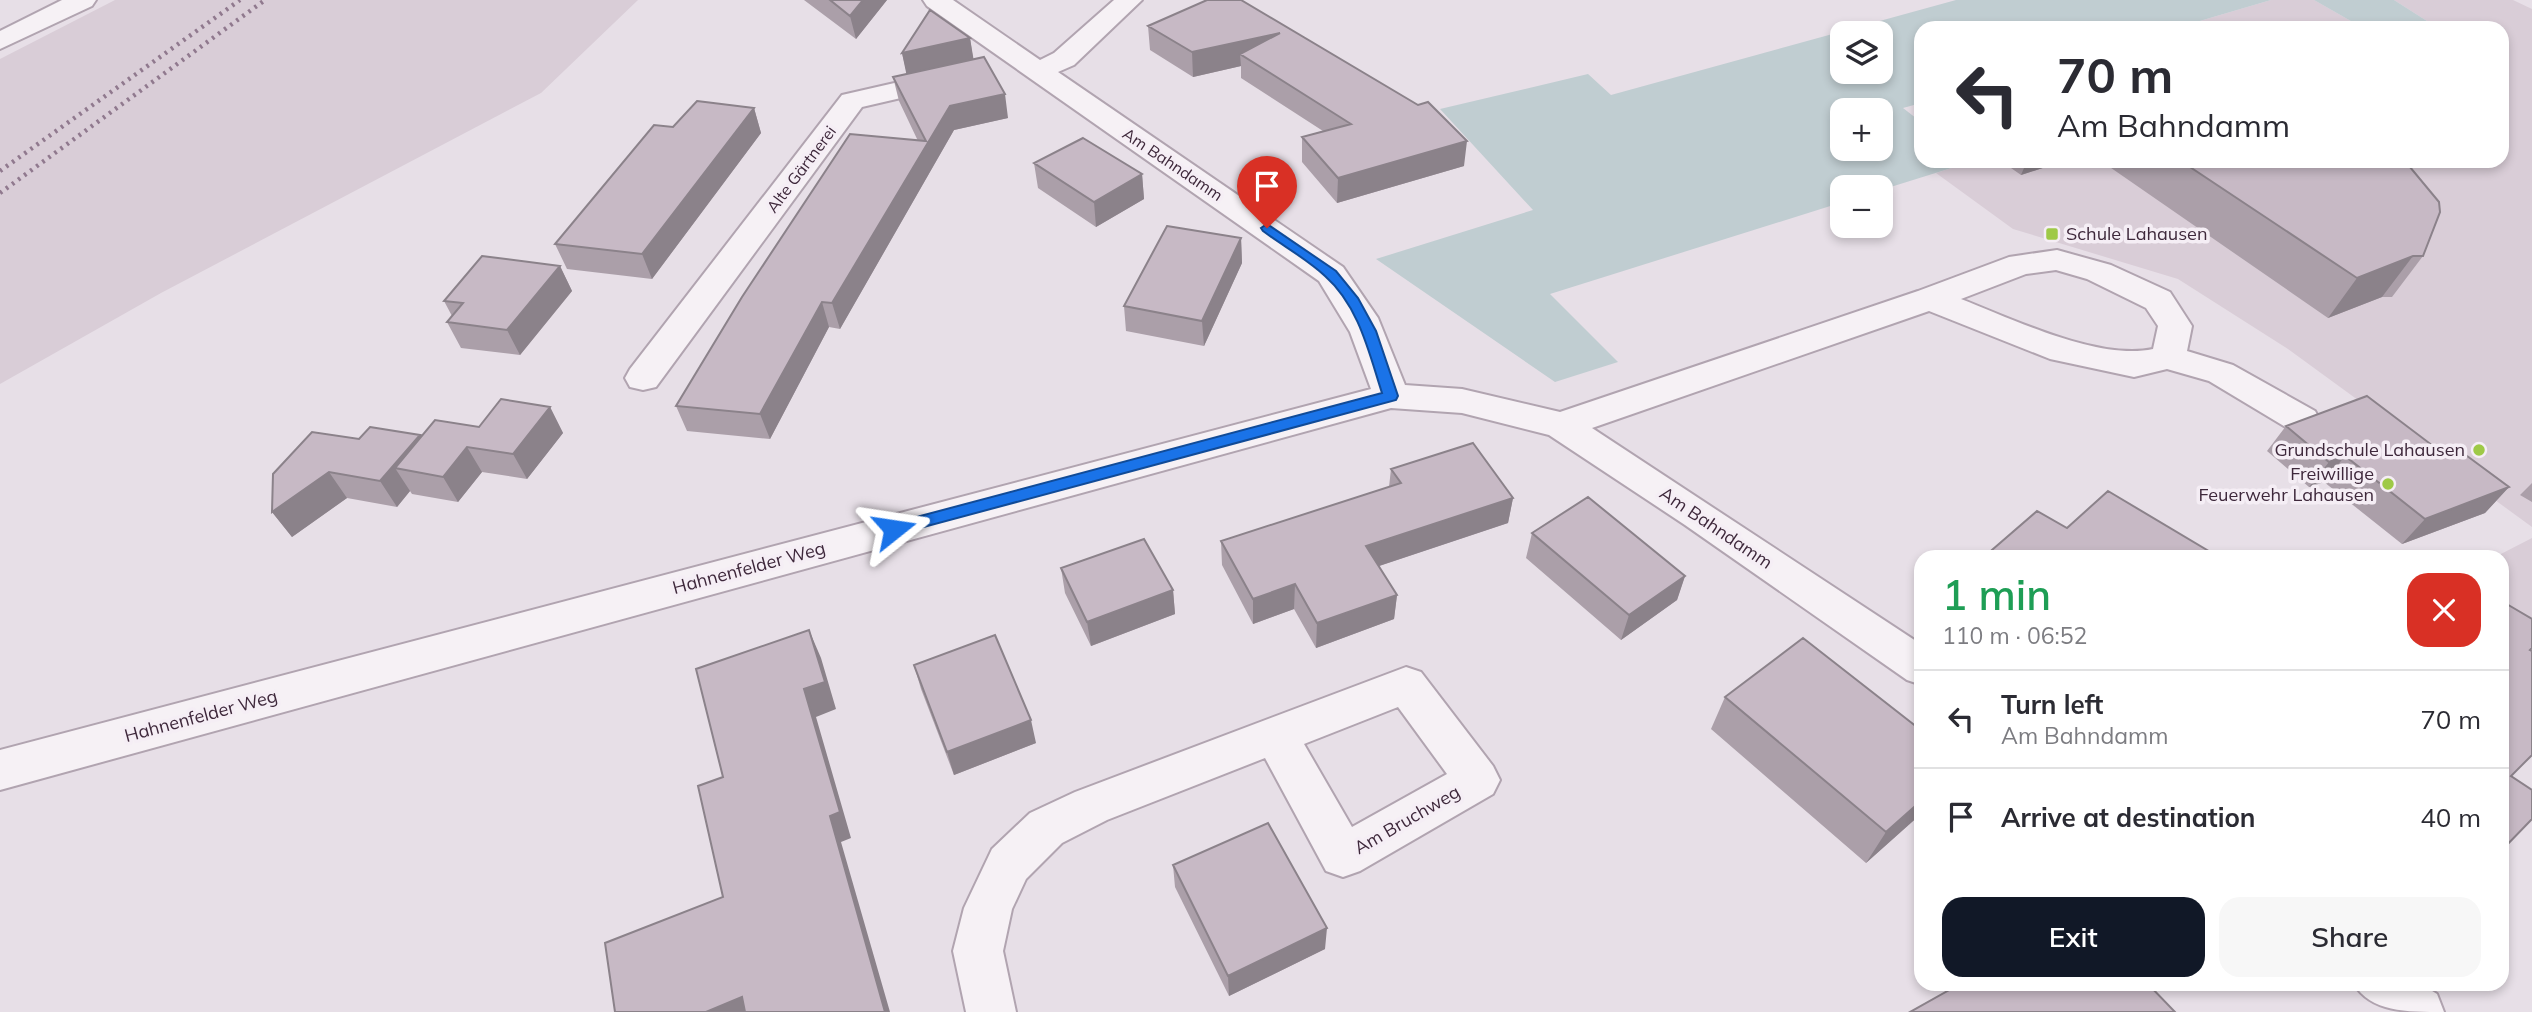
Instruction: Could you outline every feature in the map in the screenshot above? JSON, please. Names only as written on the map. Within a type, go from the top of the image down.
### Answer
[{"type":"street","points":[[0,41],[83,0]]},
{"type":"street","name":"Am Bahndamm","points":[[936,0],[1331,274],[1353,301],[1369,331],[1391,396]]},
{"type":"street","name":"Alte Gärtnerei","points":[[643,378],[852,101],[978,72],[1064,59],[1129,0]]},
{"type":"street","points":[[1561,425],[1930,299],[2021,264],[2057,260],[2099,272],[2158,300],[2175,326],[2168,356]]},
{"type":"street","points":[[1930,299],[2050,347],[2134,365],[2168,356],[2221,373],[2302,420]]},
{"type":"street","name":"Hahnenfelder Weg","points":[[0,770],[1391,396],[1462,401],[1501,409]]},
{"type":"street","name":"Am Bahndamm","points":[[1501,409],[1561,425],[1699,515],[1914,663]]},
{"type":"street","points":[[991,1012],[978,951],[988,908],[1009,864],[1018,855],[1046,828],[1091,806],[1275,734]]},
{"type":"street","points":[[2389,991],[2419,1012]]},
{"type":"shaded area","points":[[115,0],[638,0],[541,93],[161,293],[0,384],[0,59]]},
{"type":"shaded area","points":[[1956,0],[2271,0],[2200,21],[1914,21],[1914,105],[1903,108],[1914,117],[1914,168],[1952,168],[1893,186],[1893,175],[1830,175],[1830,206],[1550,294],[1618,362],[1555,382],[1376,259],[1533,210],[1440,109],[1588,74],[1611,95],[1830,35],[1830,84],[1893,84],[1893,21],[1880,21]]},
{"type":"shaded area","points":[[2271,0],[2314,0],[2351,21],[2200,21]]},
{"type":"shaded area","points":[[2314,0],[2394,0],[2427,21],[2351,21]]},
{"type":"shaded area","points":[[2394,0],[2513,0],[2532,9],[2532,527],[2288,349],[2178,279],[2013,229],[1936,173],[1952,168],[2509,168],[2509,21],[2427,21]]},
{"type":"shaded area","points":[[2532,538],[2532,637],[2509,620],[2509,550]]},
{"type":"building","points":[[830,0],[863,0],[850,16]]},
{"type":"building","points":[[1207,0],[1241,0],[1418,105],[1428,102],[1467,141],[1338,178],[1302,137],[1351,124],[1240,54],[1280,33],[1192,52],[1148,26]]},
{"type":"building","points":[[930,10],[970,38],[902,53]]},
{"type":"building","points":[[984,57],[1005,94],[950,106],[832,303],[822,302],[760,414],[676,406],[742,297],[850,134],[926,141],[893,77]]},
{"type":"building","points":[[697,101],[754,108],[642,254],[555,244],[654,125],[673,127]]},
{"type":"building","points":[[1083,138],[1142,174],[1094,202],[1034,163]]},
{"type":"building","points":[[2192,168],[2411,168],[2439,202],[2440,212],[2423,256],[2413,256],[2357,278]]},
{"type":"building","points":[[1167,226],[1241,238],[1202,321],[1124,306]]},
{"type":"building","points":[[482,256],[560,266],[507,330],[447,322],[463,303],[444,301]]},
{"type":"building","points":[[2367,396],[2441,452],[2455,447],[2509,487],[2425,519],[2345,456],[2329,462],[2286,426]]},
{"type":"building","points":[[501,399],[550,407],[513,454],[467,447],[443,477],[395,468],[435,420],[479,427]]},
{"type":"building","points":[[370,427],[420,435],[380,481],[329,472],[272,512],[273,474],[312,432],[359,439]]},
{"type":"building","points":[[1473,443],[1513,498],[1366,546],[1397,595],[1317,623],[1295,584],[1253,599],[1221,541],[1401,483],[1391,469]]},
{"type":"building","points":[[2108,491],[2207,550],[1992,550],[2037,511],[2067,528]]},
{"type":"building","points":[[1588,497],[1685,576],[1629,615],[1532,533]]},
{"type":"building","points":[[1144,539],[1173,590],[1087,622],[1061,568]]},
{"type":"building","points":[[2509,605],[2532,619],[2532,755],[2511,776],[2532,790],[2532,819],[2509,843]]},
{"type":"building","points":[[809,630],[825,682],[804,689],[840,812],[830,816],[885,1012],[745,1012],[742,997],[706,1012],[615,1012],[605,943],[723,897],[698,786],[723,777],[696,669]]},
{"type":"building","points":[[995,635],[1031,720],[947,752],[914,665]]},
{"type":"building","points":[[1803,638],[1914,725],[1914,807],[1886,832],[1725,697]]},
{"type":"building","points":[[1268,823],[1327,928],[1228,976],[1173,865]]},
{"type":"building","points":[[1948,991],[2155,991],[2175,1012],[1910,1012]]},
{"type":"railway","points":[[0,171],[240,0]]},
{"type":"railway","points":[[0,193],[265,0]]},
{"type":"place","name":"Schule Lahausen","points":[[2052,234]]},
{"type":"place","name":"Grundschule Lahausen","points":[[2479,450]]},
{"type":"place","name":"Freiwillige Feuerwehr Lahausen","points":[[2388,484]]},
{"type":"route","points":[[894,529],[1391,396],[1369,331],[1353,301],[1331,274],[1267,228]]}]
